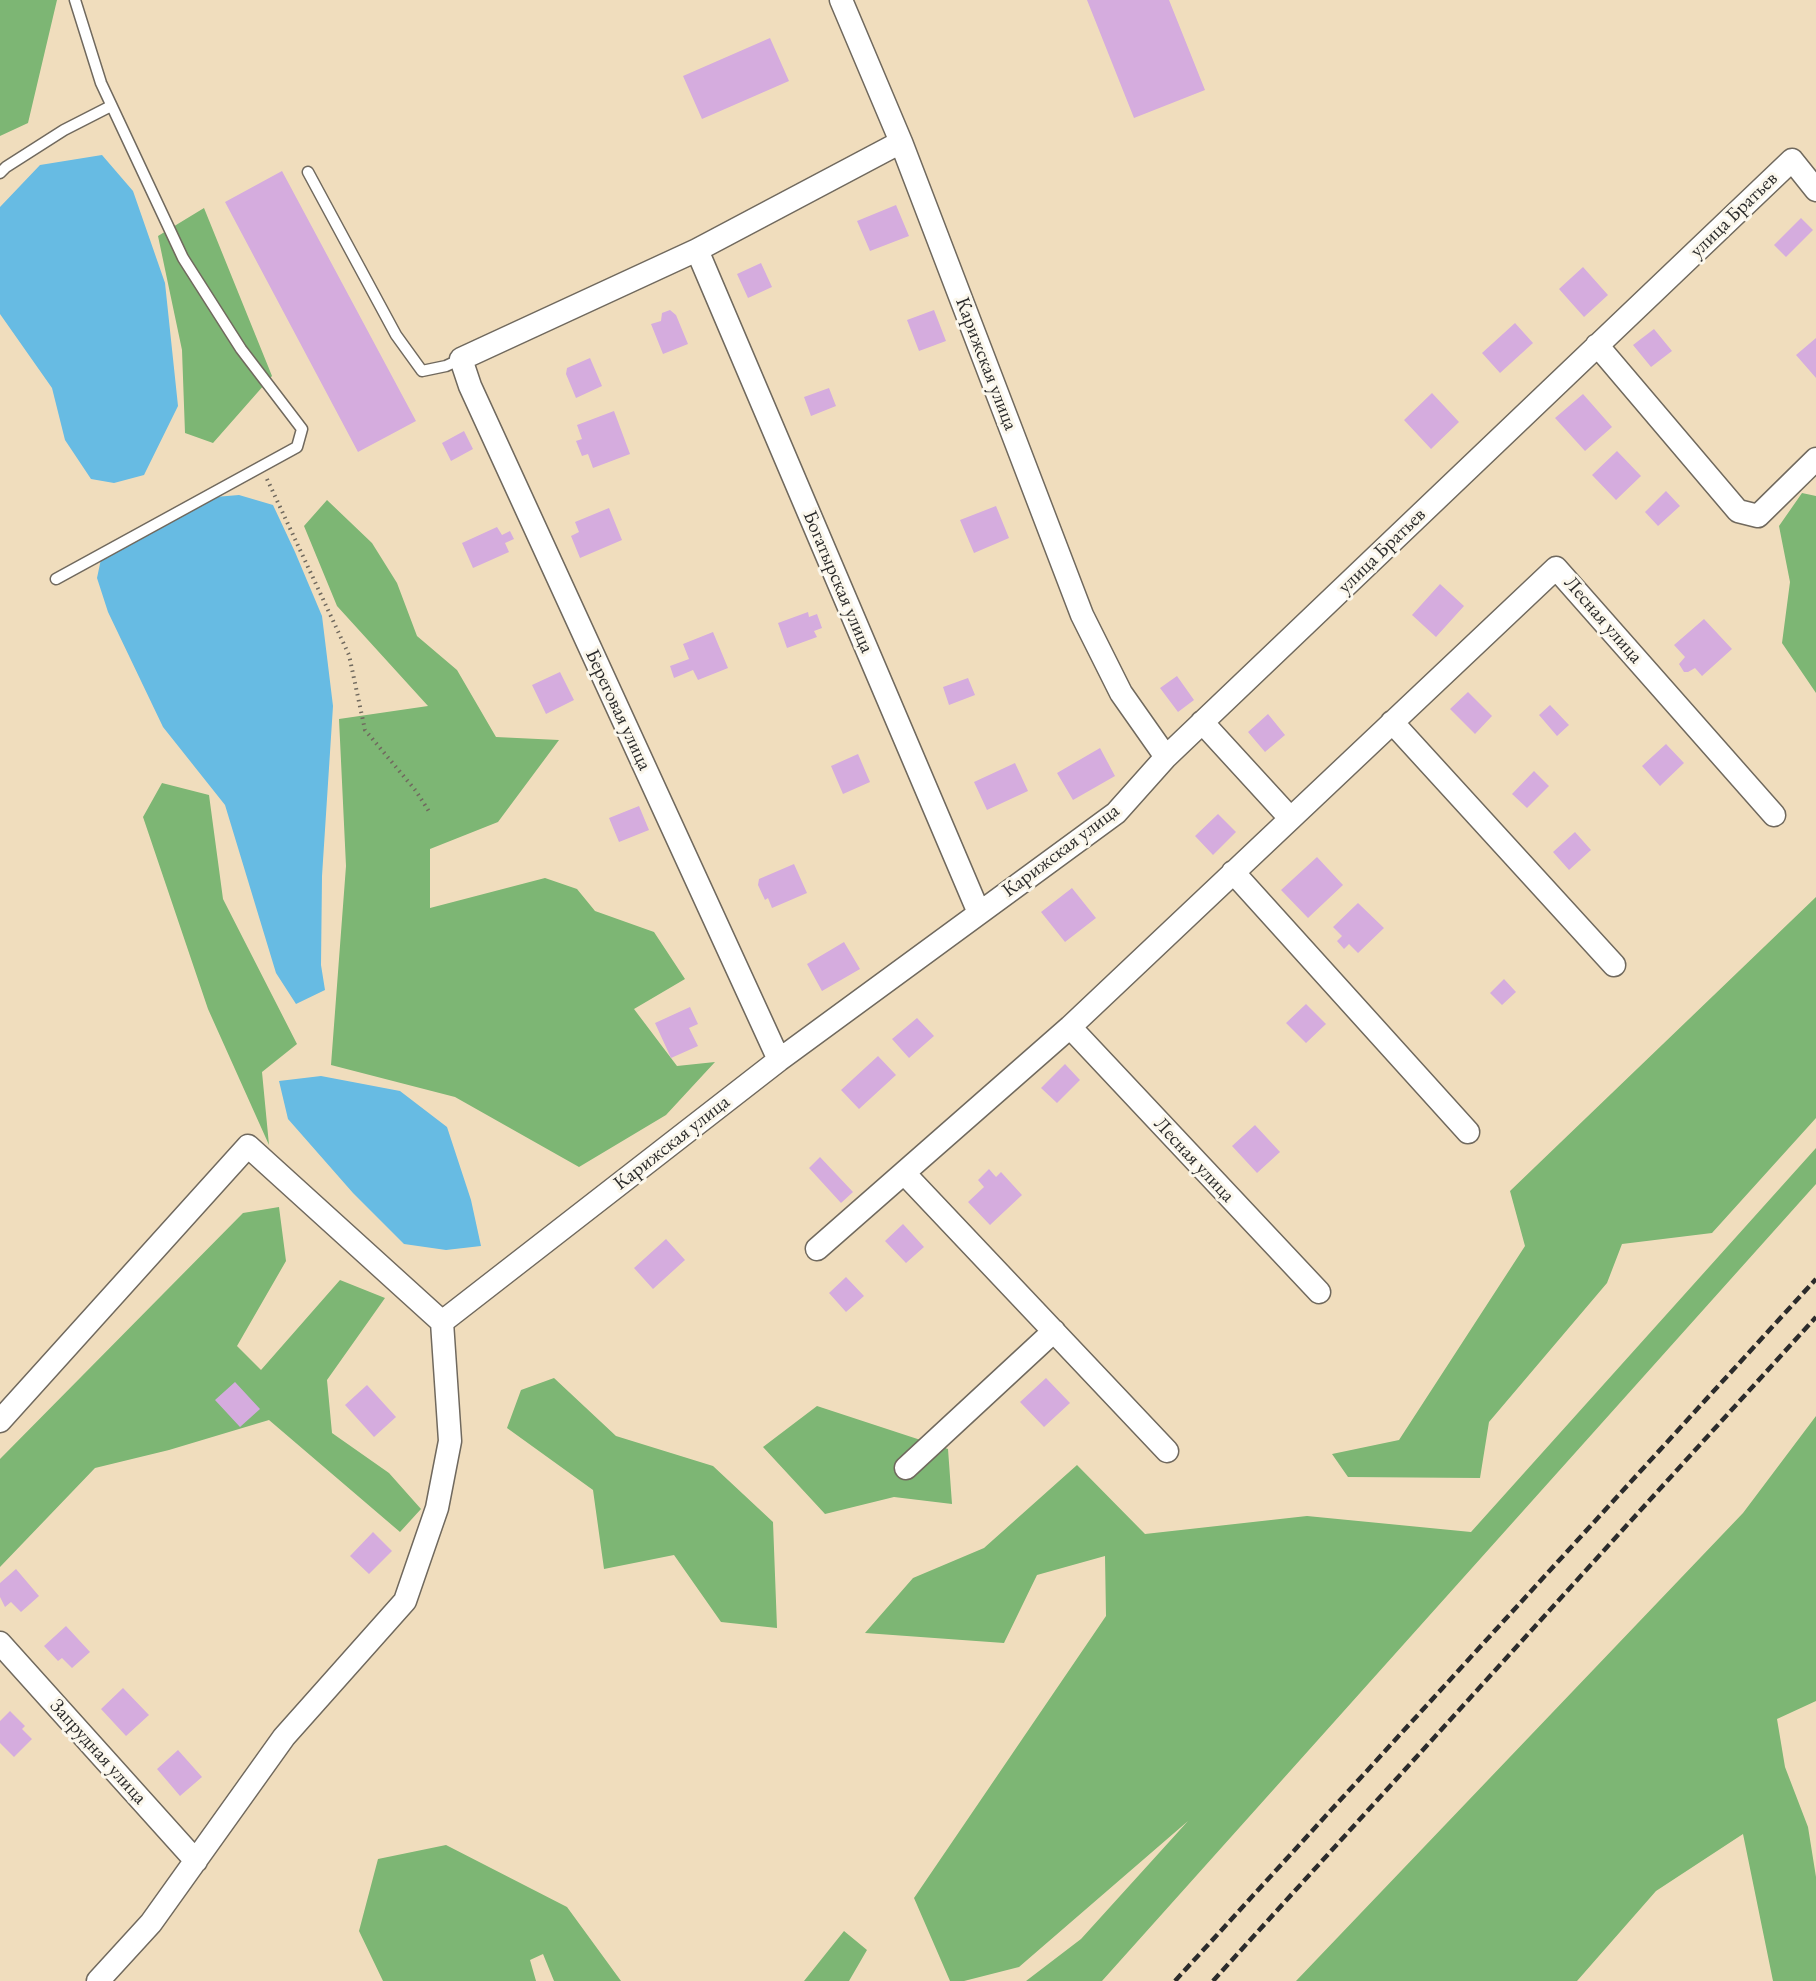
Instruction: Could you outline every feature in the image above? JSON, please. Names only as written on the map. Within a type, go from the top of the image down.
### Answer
[{"type":"street","name":"Карижская улица","points":[[442,1322],[779,1060],[1116,813],[1166,757],[1121,693],[1082,615],[902,142],[841,0]]},
{"type":"street","points":[[462,359],[697,250],[902,142]]},
{"type":"street","name":"улица Братьев","points":[[1166,757],[1792,160],[1816,190]]},
{"type":"street","name":"Богатырская улица","points":[[697,250],[979,913]]},
{"type":"street","points":[[1597,345],[1738,511],[1758,516],[1816,459]]},
{"type":"street","name":"Береговая улица","points":[[462,359],[470,386],[779,1060]]},
{"type":"street","name":"Лесная улица","points":[[817,1249],[1070,1027],[1556,568],[1774,815]]},
{"type":"street","points":[[1202,722],[1290,818]]},
{"type":"street","points":[[1392,722],[1614,965]]},
{"type":"street","points":[[1233,872],[1468,1132]]},
{"type":"street","name":"Лесная улица","points":[[1070,1027],[1319,1292]]},
{"type":"street","points":[[0,1421],[248,1146],[442,1322],[450,1441],[437,1508],[405,1601],[284,1737],[151,1923],[98,1981]]},
{"type":"street","points":[[904,1173],[1167,1451]]},
{"type":"street","points":[[906,1468],[1054,1331]]},
{"type":"street","name":"Запрудная улица","points":[[0,1643],[196,1861]]},
{"type":"lane","points":[[56,579],[297,447],[302,429],[242,350],[183,258],[101,83],[75,0]]},
{"type":"lane","points":[[0,173],[6,166],[64,130],[111,106]]},
{"type":"lane","points":[[308,172],[396,335],[422,370],[446,366],[462,359]]},
{"type":"path","points":[[262,467],[349,655],[365,730],[416,791],[430,813]]},
{"type":"green space","points":[[0,0],[57,0],[28,123],[0,136]]},
{"type":"green space","points":[[204,208],[272,376],[213,443],[185,433],[182,350],[158,236]]},
{"type":"green space","points":[[1802,493],[1816,496],[1816,693],[1782,643],[1790,582],[1779,526]]},
{"type":"green space","points":[[327,500],[372,543],[397,583],[417,636],[457,670],[496,737],[559,740],[498,822],[430,849],[430,908],[545,878],[577,889],[595,911],[654,932],[685,979],[634,1009],[677,1066],[715,1062],[666,1115],[579,1167],[455,1097],[331,1065],[346,866],[339,719],[428,706],[337,606],[304,526]]},
{"type":"green space","points":[[162,783],[209,795],[223,899],[297,1044],[262,1072],[269,1145],[208,1009],[143,817]]},
{"type":"green space","points":[[1816,897],[1816,1118],[1712,1233],[1622,1244],[1607,1283],[1489,1422],[1480,1478],[1348,1477],[1332,1454],[1399,1440],[1525,1246],[1510,1191]]},
{"type":"green space","points":[[1816,1148],[1816,1184],[1102,1981],[1026,1981],[1081,1939],[1188,1821],[1019,1967],[964,1981],[950,1981],[914,1898],[1106,1616],[1105,1556],[1037,1575],[1004,1643],[865,1633],[913,1578],[984,1548],[1077,1465],[1145,1534],[1307,1516],[1471,1532]]},
{"type":"green space","points":[[279,1207],[286,1261],[237,1346],[261,1370],[340,1280],[385,1298],[327,1380],[332,1433],[389,1473],[421,1509],[400,1532],[269,1420],[169,1450],[95,1468],[0,1567],[0,1459],[243,1213]]},
{"type":"green space","points":[[554,1378],[616,1436],[713,1466],[773,1522],[777,1628],[721,1622],[674,1555],[604,1569],[593,1490],[507,1428],[521,1390]]},
{"type":"green space","points":[[817,1406],[948,1449],[952,1504],[894,1497],[825,1514],[763,1447]]},
{"type":"green space","points":[[1816,1416],[1816,1701],[1777,1719],[1785,1767],[1808,1827],[1816,1877],[1816,1981],[1773,1981],[1743,1834],[1656,1891],[1577,1981],[1296,1981],[1743,1513]]},
{"type":"green space","points":[[446,1845],[567,1907],[621,1981],[554,1981],[543,1954],[530,1960],[536,1981],[383,1981],[359,1931],[378,1859]]},
{"type":"green space","points":[[844,1931],[867,1950],[849,1981],[804,1981]]},
{"type":"water","points":[[102,155],[133,191],[165,283],[178,406],[144,475],[114,483],[91,479],[65,440],[52,388],[0,314],[0,207],[40,165]]},
{"type":"water","points":[[239,495],[273,505],[295,552],[322,616],[333,706],[322,876],[321,965],[325,990],[296,1004],[276,973],[225,805],[163,727],[108,612],[97,578],[101,559],[203,498]]},
{"type":"water","points":[[321,1076],[400,1091],[447,1127],[471,1200],[481,1246],[446,1250],[404,1244],[353,1193],[288,1119],[279,1081]]},
{"type":"building","points":[[1087,0],[1169,0],[1205,90],[1134,118]]},
{"type":"building","points":[[770,38],[789,81],[702,119],[683,76]]},
{"type":"building","points":[[282,171],[416,421],[358,452],[225,202]]},
{"type":"building","points":[[896,205],[909,236],[870,251],[857,221]]},
{"type":"building","points":[[1801,218],[1813,230],[1786,257],[1774,245]]},
{"type":"building","points":[[761,263],[772,287],[748,298],[737,274]]},
{"type":"building","points":[[1583,267],[1608,295],[1584,317],[1559,289]]},
{"type":"building","points":[[670,310],[676,315],[688,344],[663,354],[651,324],[661,321],[662,313]]},
{"type":"building","points":[[934,310],[946,341],[919,351],[907,320]]},
{"type":"building","points":[[1515,323],[1533,343],[1500,373],[1482,353]]},
{"type":"building","points":[[1654,329],[1672,351],[1651,367],[1633,345]]},
{"type":"building","points":[[1816,338],[1816,378],[1796,355]]},
{"type":"building","points":[[590,358],[602,386],[576,398],[566,374],[567,368]]},
{"type":"building","points":[[829,388],[836,406],[811,416],[804,397]]},
{"type":"building","points":[[1432,393],[1459,422],[1431,449],[1404,420]]},
{"type":"building","points":[[1583,394],[1612,427],[1585,451],[1555,418]]},
{"type":"building","points":[[614,411],[630,454],[593,468],[588,454],[582,456],[576,441],[582,439],[577,425]]},
{"type":"building","points":[[464,431],[473,449],[451,461],[442,443]]},
{"type":"building","points":[[1617,451],[1641,476],[1616,500],[1592,475]]},
{"type":"building","points":[[1666,491],[1680,506],[1658,526],[1645,512]]},
{"type":"building","points":[[996,506],[1009,538],[974,553],[960,520]]},
{"type":"building","points":[[609,508],[622,540],[580,558],[571,536],[579,532],[575,522]]},
{"type":"building","points":[[497,527],[502,535],[510,531],[514,539],[505,543],[509,552],[473,568],[462,543]]},
{"type":"building","points":[[1440,584],[1464,606],[1436,637],[1412,615]]},
{"type":"building","points":[[808,612],[809,617],[817,614],[822,628],[814,631],[817,637],[787,648],[778,623]]},
{"type":"building","points":[[1704,619],[1732,649],[1702,676],[1695,668],[1684,672],[1679,664],[1685,657],[1674,645]]},
{"type":"building","points":[[713,632],[728,668],[698,680],[693,670],[674,678],[670,666],[689,659],[683,644]]},
{"type":"building","points":[[560,672],[574,700],[546,714],[532,685]]},
{"type":"building","points":[[1177,676],[1194,700],[1178,712],[1160,688]]},
{"type":"building","points":[[968,678],[975,695],[949,705],[943,687]]},
{"type":"building","points":[[1468,692],[1492,716],[1475,734],[1450,709]]},
{"type":"building","points":[[1550,705],[1569,725],[1557,736],[1539,715]]},
{"type":"building","points":[[1268,714],[1285,735],[1265,752],[1248,732]]},
{"type":"building","points":[[1666,744],[1684,763],[1660,786],[1642,766]]},
{"type":"building","points":[[1100,748],[1115,776],[1073,800],[1057,773]]},
{"type":"building","points":[[858,754],[870,782],[843,794],[831,766]]},
{"type":"building","points":[[1015,763],[1028,791],[987,810],[974,782]]},
{"type":"building","points":[[1534,771],[1549,786],[1527,808],[1512,794]]},
{"type":"building","points":[[639,806],[649,830],[619,842],[609,818]]},
{"type":"building","points":[[1218,814],[1236,832],[1213,855],[1195,836]]},
{"type":"building","points":[[1575,832],[1591,850],[1569,870],[1553,852]]},
{"type":"building","points":[[1317,857],[1343,885],[1308,918],[1281,890]]},
{"type":"building","points":[[794,864],[807,893],[772,908],[768,898],[765,900],[758,885],[759,879]]},
{"type":"building","points":[[1072,888],[1096,918],[1065,942],[1041,912]]},
{"type":"building","points":[[1358,903],[1384,928],[1358,953],[1349,944],[1344,949],[1337,941],[1342,936],[1333,927]]},
{"type":"building","points":[[844,942],[860,969],[822,991],[807,964]]},
{"type":"building","points":[[1504,979],[1516,992],[1502,1005],[1490,993]]},
{"type":"building","points":[[1306,1004],[1326,1024],[1306,1043],[1286,1023]]},
{"type":"building","points":[[690,1007],[698,1024],[689,1028],[698,1046],[671,1058],[655,1023]]},
{"type":"building","points":[[917,1018],[934,1036],[909,1058],[892,1039]]},
{"type":"building","points":[[878,1056],[896,1075],[859,1109],[841,1090]]},
{"type":"building","points":[[1065,1064],[1080,1080],[1057,1103],[1041,1088]]},
{"type":"building","points":[[1255,1125],[1280,1152],[1257,1173],[1232,1146]]},
{"type":"building","points":[[820,1157],[853,1192],[841,1203],[809,1168]]},
{"type":"building","points":[[989,1169],[996,1177],[1001,1172],[1022,1195],[990,1225],[968,1202],[984,1187],[978,1180]]},
{"type":"building","points":[[903,1224],[924,1247],[906,1263],[885,1241]]},
{"type":"building","points":[[666,1239],[685,1260],[653,1289],[634,1268]]},
{"type":"building","points":[[846,1277],[864,1296],[846,1312],[829,1293]]},
{"type":"building","points":[[1046,1378],[1070,1403],[1044,1427],[1020,1402]]},
{"type":"building","points":[[235,1382],[260,1409],[240,1427],[215,1400]]},
{"type":"building","points":[[367,1385],[396,1417],[374,1437],[345,1405]]},
{"type":"building","points":[[373,1532],[392,1551],[369,1574],[350,1556]]},
{"type":"building","points":[[16,1569],[39,1596],[21,1612],[11,1602],[5,1607],[0,1597],[0,1583]]},
{"type":"building","points":[[66,1626],[90,1652],[72,1668],[62,1658],[58,1661],[44,1646]]},
{"type":"building","points":[[123,1688],[149,1715],[126,1736],[101,1709]]},
{"type":"building","points":[[10,1711],[25,1726],[22,1729],[32,1739],[14,1757],[0,1743],[0,1721]]},
{"type":"building","points":[[178,1750],[202,1777],[180,1796],[157,1769]]},
{"type":"railway","points":[[1175,1981],[1816,1279]]},
{"type":"railway","points":[[1213,1981],[1816,1317]]}]
